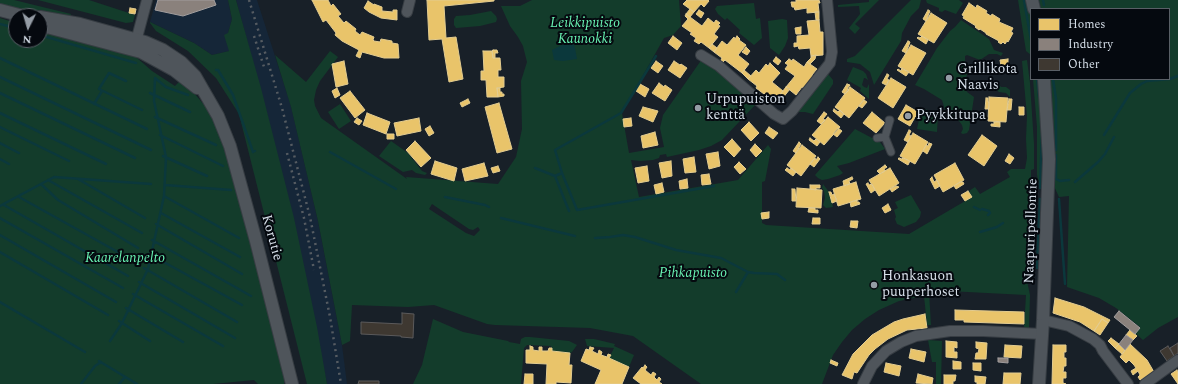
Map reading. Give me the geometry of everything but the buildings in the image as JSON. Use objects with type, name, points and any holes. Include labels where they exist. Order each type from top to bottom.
[{"type":"street","points":[[135,44],[147,0]]},
{"type":"street","points":[[407,12],[410,0]]},
{"type":"street","points":[[701,55],[719,66],[774,114],[782,119],[792,111],[830,63],[832,52],[827,0]]},
{"type":"street","name":"Korutie","points":[[48,18],[80,24],[135,44],[149,56],[174,70],[195,86],[211,104],[218,116],[230,146],[256,241],[292,384]]},
{"type":"street","name":"Korutie","points":[[48,26],[135,44]]},
{"type":"street","name":"Naapuripellontie","points":[[1039,384],[1049,159],[1044,80]]},
{"type":"street","points":[[890,120],[885,137],[891,152]]},
{"type":"street","points":[[877,138],[885,137]]},
{"type":"street","points":[[1043,320],[1069,326],[1093,339],[1100,345],[1102,351],[1128,384]]},
{"type":"street","points":[[863,384],[872,366],[886,351],[909,338],[950,332],[983,331],[1042,334]]},
{"type":"street","points":[[1146,384],[1178,360]]},
{"type":"shaded area","points":[[156,0],[228,0],[232,19],[228,33],[230,51],[212,55],[194,43],[150,22]]},
{"type":"shaded area","points":[[236,0],[257,0],[291,106],[318,221],[342,345],[347,384],[327,384],[268,118]]},
{"type":"shaded area","points":[[570,36],[575,48],[577,59],[563,61],[554,60],[552,50],[564,44],[565,39]]},
{"type":"green space","points":[[0,0],[14,0],[47,8],[15,8],[0,5]]},
{"type":"green space","points":[[38,0],[89,0],[135,15],[133,22],[126,23]]},
{"type":"green space","points":[[228,0],[236,0],[261,88],[294,218],[317,327],[327,384],[307,384],[239,114],[216,78],[188,51],[156,31],[150,23],[194,43],[212,55],[229,51],[224,35],[228,33],[232,19]]},
{"type":"green space","name":"Pihkapuisto","points":[[532,0],[679,0],[681,26],[673,35],[664,38],[622,113],[629,153],[664,147],[660,128],[663,115],[702,59],[712,68],[714,66],[757,103],[722,140],[711,146],[667,157],[666,154],[660,155],[659,158],[653,160],[631,160],[639,197],[738,180],[768,145],[771,149],[765,181],[762,182],[762,223],[766,225],[909,234],[972,197],[969,191],[975,187],[980,194],[1010,177],[1007,172],[1011,169],[1025,169],[1027,158],[1027,116],[1022,61],[1027,60],[1034,144],[1034,169],[1031,170],[1031,209],[1027,250],[1027,281],[1030,295],[1029,328],[1024,328],[1026,295],[948,291],[929,292],[931,325],[927,325],[924,296],[899,301],[879,310],[852,330],[842,342],[833,355],[822,384],[701,384],[633,336],[590,328],[487,324],[434,305],[408,307],[352,305],[350,341],[342,345],[318,221],[291,107],[275,55],[306,82],[330,51],[338,57],[320,81],[316,90],[314,100],[315,106],[321,118],[407,179],[406,177],[498,184],[516,157],[522,129],[521,81],[527,62],[523,46],[510,26],[501,6],[520,6]],"holes":[[[432,204],[469,229],[473,230],[478,227],[480,230],[474,236],[466,233],[429,209]]]},
{"type":"green space","points":[[869,0],[879,0],[855,24],[860,28],[855,34],[849,28],[860,14],[859,6],[838,7],[838,5],[869,2]]},
{"type":"green space","points":[[911,0],[921,0],[919,8],[911,16],[902,33],[901,41],[874,85],[870,72],[860,64],[847,62],[847,59],[855,56]]},
{"type":"green space","points":[[926,0],[959,0],[963,3],[956,14],[945,10],[942,12],[939,11],[939,8],[927,3]]},
{"type":"green space","points":[[1018,0],[1027,0],[1030,14],[1030,54],[1026,51]]},
{"type":"green space","points":[[1039,0],[1178,0],[1178,317],[1158,328],[1143,340],[1135,333],[1140,327],[1116,308],[1099,298],[1067,287],[1069,196],[1059,197],[1054,186],[1050,80],[1170,80],[1170,8],[1041,8]]},
{"type":"green space","points":[[754,3],[756,19],[760,18],[762,38],[754,45],[739,33],[740,30],[727,18],[725,20],[718,14],[715,9],[717,6]]},
{"type":"green space","points":[[48,8],[71,14],[70,18],[48,14]]},
{"type":"green space","points":[[491,11],[496,16],[496,22],[480,26],[456,28],[454,25],[454,19],[456,16]]},
{"type":"green space","name":"Kaarelanpelto","points":[[0,18],[8,20],[8,48],[48,48],[48,33],[136,57],[152,71],[175,86],[179,82],[194,93],[205,106],[213,119],[225,147],[284,374],[284,384],[258,384],[254,380],[213,384],[0,384]]},
{"type":"green space","points":[[782,19],[787,20],[788,38],[779,55],[770,48],[768,21]]},
{"type":"green space","points":[[961,20],[989,39],[994,50],[1003,53],[1001,56],[997,54],[989,54],[980,60],[967,55],[965,56],[965,62],[968,70],[964,86],[967,92],[974,97],[969,130],[967,133],[963,134],[961,133],[963,129],[962,125],[945,110],[942,100],[915,85],[937,48]]},
{"type":"green space","points":[[853,67],[863,71],[866,74],[868,80],[864,78],[862,85],[867,88],[869,84],[869,99],[860,91],[861,88],[847,80]]},
{"type":"green space","points":[[828,74],[833,80],[833,84],[813,114],[799,112],[797,110]]},
{"type":"green space","points":[[1033,80],[1038,80],[1040,90],[1043,185],[1039,184],[1037,175],[1037,127]]},
{"type":"green space","points":[[996,81],[1001,87],[1006,87],[1010,90],[1010,97],[1006,93],[999,92],[994,88],[993,85]]},
{"type":"green space","points":[[340,104],[351,121],[339,129],[328,112]]},
{"type":"green space","points":[[925,109],[938,114],[937,132],[917,129],[921,110]]},
{"type":"green space","points":[[855,129],[872,138],[877,138],[885,149],[837,166],[843,173],[840,175],[822,180],[818,178],[815,175]]},
{"type":"green space","points":[[391,141],[408,153],[422,171],[427,173],[425,175],[416,173],[412,170],[403,172],[379,156]]},
{"type":"green space","points":[[823,184],[829,192],[833,207],[826,208],[823,205],[825,198],[822,188]]},
{"type":"green space","points":[[911,195],[921,212],[920,217],[916,222],[904,227],[897,224],[895,219],[896,217],[894,210],[898,208],[895,202]]},
{"type":"green space","points":[[433,319],[463,332],[520,344],[521,339],[530,337],[569,341],[577,345],[570,353],[552,351],[551,346],[527,345],[524,348],[521,384],[413,384],[422,365]]},
{"type":"green space","points":[[585,339],[594,339],[615,344],[614,346],[634,355],[629,367],[609,358],[614,348],[587,346]]},
{"type":"green space","points":[[928,340],[942,341],[941,384],[936,384],[936,362],[932,362]]},
{"type":"waterway","points":[[1024,0],[1030,34]]},
{"type":"waterway","points":[[1043,0],[1044,5]]},
{"type":"waterway","points":[[0,24],[8,26]]},
{"type":"waterway","points":[[48,37],[136,63]]},
{"type":"waterway","points":[[562,173],[555,150],[621,113],[656,56]]},
{"type":"waterway","points":[[0,58],[147,129]]},
{"type":"waterway","points":[[216,70],[218,70],[233,95],[253,152],[255,151]]},
{"type":"waterway","points":[[126,81],[109,73],[99,89],[142,110]]},
{"type":"waterway","points":[[1170,79],[1178,76]]},
{"type":"waterway","points":[[0,77],[151,150]]},
{"type":"waterway","points":[[155,78],[166,87],[188,95]]},
{"type":"waterway","points":[[110,341],[122,323],[148,269],[164,196],[166,157],[154,101],[155,78]]},
{"type":"waterway","points":[[1037,80],[1039,97]]},
{"type":"waterway","points":[[1053,80],[1056,99],[1056,150]]},
{"type":"waterway","points":[[1104,135],[1130,93],[1147,81],[1158,80]]},
{"type":"waterway","points":[[94,104],[102,91]]},
{"type":"waterway","points":[[0,93],[135,158]]},
{"type":"waterway","points":[[150,93],[190,112]]},
{"type":"waterway","points":[[0,113],[106,164]]},
{"type":"waterway","points":[[155,117],[216,145]]},
{"type":"waterway","points":[[0,127],[69,161]]},
{"type":"waterway","points":[[1040,188],[1042,133]]},
{"type":"waterway","points":[[160,135],[223,166]]},
{"type":"waterway","points":[[1075,182],[1105,154],[1114,137]]},
{"type":"waterway","points":[[0,143],[19,153]]},
{"type":"waterway","points":[[330,152],[396,189]]},
{"type":"waterway","points":[[1056,155],[1056,179],[1060,181],[1069,180]]},
{"type":"waterway","points":[[163,156],[207,176]]},
{"type":"waterway","points":[[0,159],[9,164]]},
{"type":"waterway","points":[[535,168],[555,176],[562,173],[577,210],[714,186]]},
{"type":"waterway","points":[[555,176],[569,211]]},
{"type":"waterway","points":[[0,206],[54,177],[151,184]]},
{"type":"waterway","points":[[78,179],[145,218]]},
{"type":"waterway","points":[[48,180],[142,233]]},
{"type":"waterway","points":[[41,184],[58,200],[138,248]]},
{"type":"waterway","points":[[165,185],[231,190]]},
{"type":"waterway","points":[[164,196],[239,238]]},
{"type":"waterway","points":[[19,197],[134,261]]},
{"type":"waterway","points":[[445,197],[489,207]]},
{"type":"waterway","points":[[1037,268],[1040,199]]},
{"type":"waterway","points":[[1059,199],[1065,284]]},
{"type":"waterway","points":[[4,205],[128,276]]},
{"type":"waterway","points":[[974,207],[980,210]]},
{"type":"waterway","points":[[982,209],[989,211],[990,213],[988,215]]},
{"type":"waterway","points":[[161,213],[240,257]]},
{"type":"waterway","points":[[0,218],[123,288]]},
{"type":"waterway","points":[[501,218],[575,236]]},
{"type":"waterway","points":[[980,232],[997,227],[1003,223]]},
{"type":"waterway","points":[[156,224],[242,274]]},
{"type":"waterway","points":[[0,235],[116,302]]},
{"type":"waterway","points":[[595,238],[623,235],[635,237],[676,250],[721,258],[748,272],[777,274],[785,280]]},
{"type":"waterway","points":[[152,240],[251,296]]},
{"type":"waterway","points":[[0,252],[108,315]]},
{"type":"waterway","points":[[149,254],[242,305]]},
{"type":"waterway","points":[[144,268],[237,322]]},
{"type":"waterway","points":[[736,292],[748,272]]},
{"type":"waterway","points":[[139,282],[235,338]]},
{"type":"waterway","points":[[133,294],[223,346]]},
{"type":"waterway","points":[[0,302],[85,352]]},
{"type":"waterway","points":[[126,308],[183,342]]},
{"type":"waterway","points":[[119,321],[150,341]]},
{"type":"waterway","points":[[99,361],[137,384]]},
{"type":"waterway","points":[[81,384],[95,366],[101,362]]},
{"type":"waterway","points":[[119,384],[125,377]]},
{"type":"railway","points":[[249,0],[282,108],[310,217],[330,317],[341,384]]},
{"type":"railway","points":[[254,36],[265,70]]},
{"type":"railway","points":[[287,153],[304,218],[314,270]]},
{"type":"place","name":"Grillikota Naavis","points":[[949,78]]},
{"type":"place","name":"Urpupuiston kenttä","points":[[698,108]]},
{"type":"place","name":"Pyykkitupa","points":[[908,116]]},
{"type":"place","name":"Honkasuon puuperhoset","points":[[874,285]]},
{"type":"park label","name":"Leikkipuisto Kaunokki","points":[[585,32]]}]
